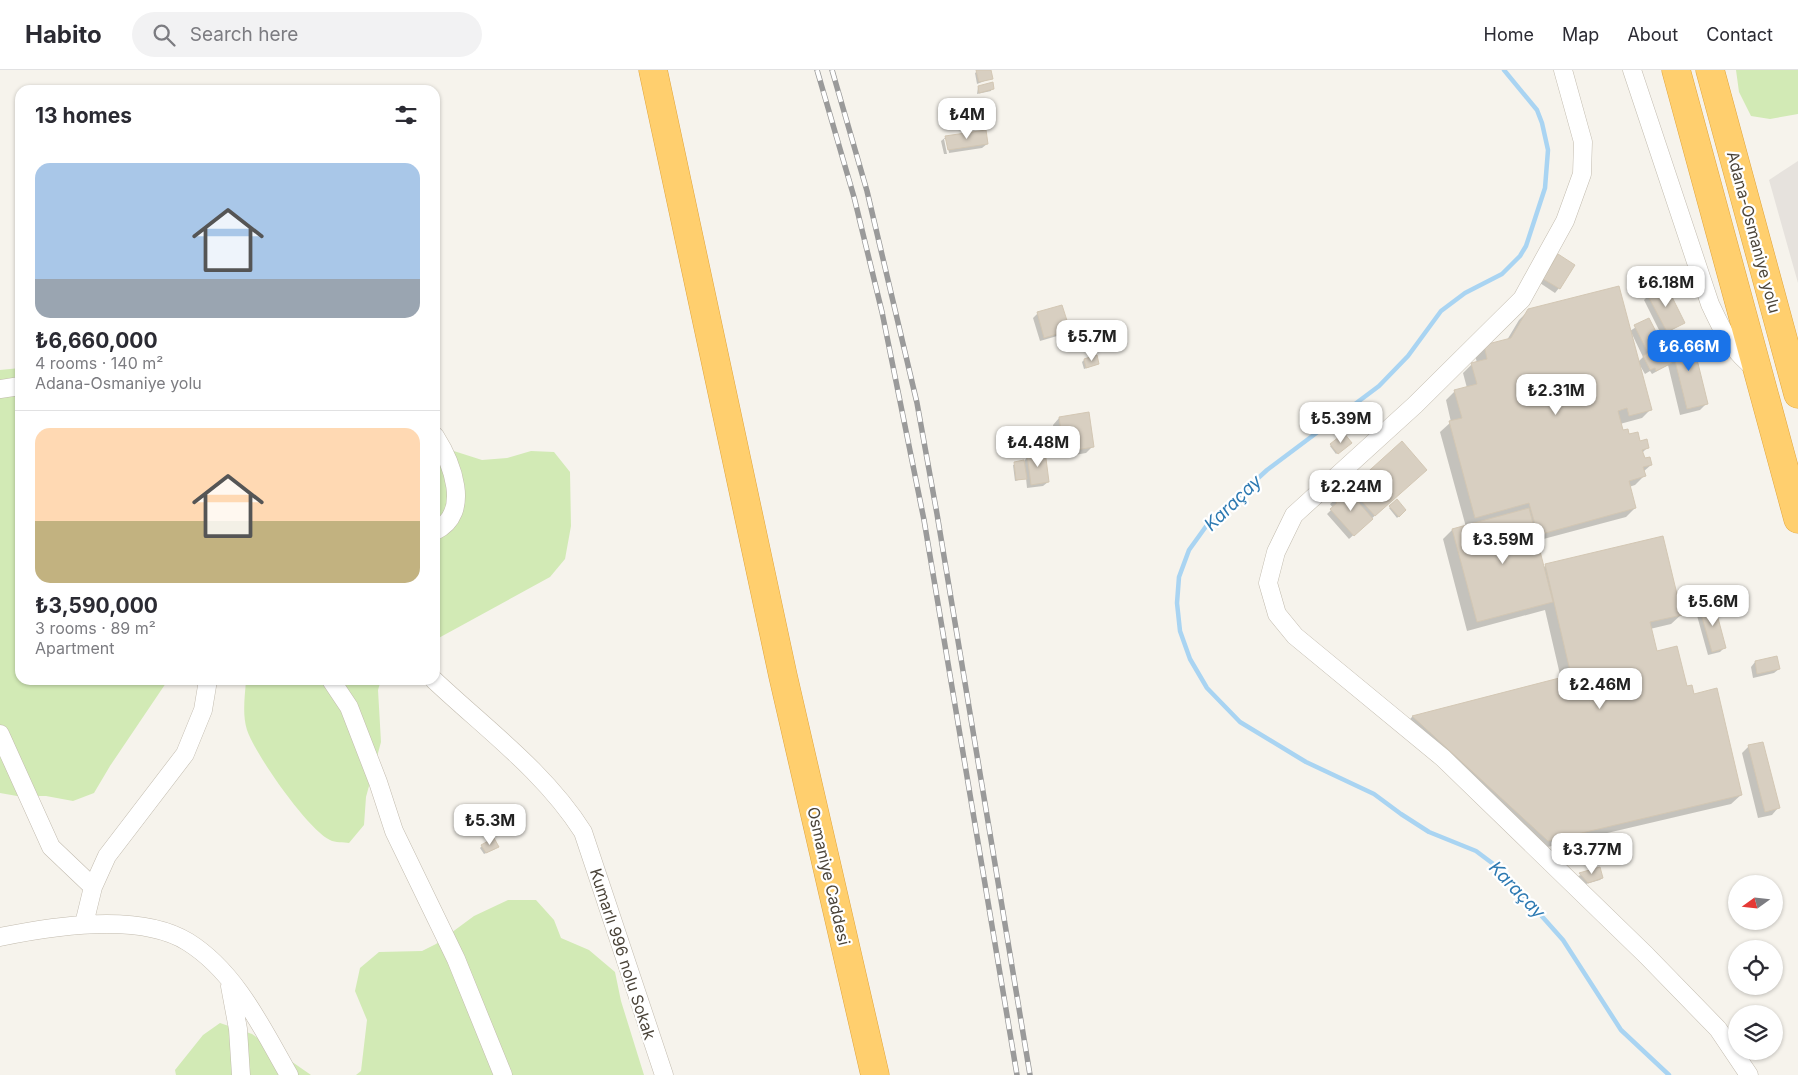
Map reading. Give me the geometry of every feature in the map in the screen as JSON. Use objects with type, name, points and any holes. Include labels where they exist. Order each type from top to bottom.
[{"type":"highway","name":"Osmaniye Caddesi","points":[[653,70],[783,676],[874,1075]]},
{"type":"highway","points":[[664,70],[886,1075]]},
{"type":"highway","name":"Adana-Osmaniye yolu","points":[[1676,70],[1798,519]]},
{"type":"highway","name":"Adana-Osmaniye yolu","points":[[1710,70],[1798,394]]},
{"type":"street","points":[[1563,70],[1583,142],[1582,174],[1565,221],[1522,299],[1415,406],[1294,515],[1276,552],[1268,583],[1277,614],[1296,636],[1450,765],[1646,955],[1718,1029],[1749,1075]]},
{"type":"street","points":[[1632,70],[1710,304],[1723,332],[1738,355],[1758,371]]},
{"type":"street","points":[[0,389],[15,387]]},
{"type":"street","points":[[440,444],[446,453],[455,478],[456,499],[452,514],[440,526]]},
{"type":"street","points":[[84,924],[92,887],[106,856],[184,754],[203,710],[207,685]]},
{"type":"street","points":[[334,685],[349,707],[378,782],[394,831],[456,959],[487,1041],[503,1075]]},
{"type":"street","name":"Kumarlı 996 nolu Sokak","points":[[439,685],[538,775],[566,804],[583,832],[664,1075]]},
{"type":"street","points":[[0,734],[51,847],[92,887]]},
{"type":"street","points":[[0,936],[84,924],[140,927],[186,941],[201,952],[228,978],[249,1006],[288,1075]]},
{"type":"street","points":[[228,978],[235,1004],[241,1075]]},
{"type":"shaded area","points":[[1798,161],[1798,283],[1769,180]]},
{"type":"green space","points":[[1736,70],[1798,70],[1798,114],[1770,119],[1751,116],[1739,92]]},
{"type":"green space","points":[[15,368],[15,685],[165,685],[94,793],[73,801],[46,796],[17,796],[0,793],[0,370]]},
{"type":"green space","points":[[440,447],[482,460],[507,458],[531,451],[554,452],[570,472],[571,526],[565,559],[550,577],[440,637]]},
{"type":"green space","points":[[246,685],[380,685],[378,690],[381,742],[366,797],[364,825],[349,843],[332,841],[320,833],[283,790],[252,741],[245,724]]},
{"type":"green space","points":[[508,900],[536,900],[554,920],[561,938],[589,950],[615,972],[621,1001],[644,1075],[356,1075],[361,1071],[367,1020],[355,991],[360,968],[379,952],[422,951],[436,944],[474,916]]},
{"type":"green space","points":[[220,1023],[252,1034],[311,1075],[176,1075],[175,1070],[203,1035]]},
{"type":"building","points":[[976,70],[991,70],[993,79],[979,82]]},
{"type":"building","points":[[993,82],[994,89],[979,93],[978,86]]},
{"type":"building","points":[[986,130],[988,144],[948,150],[945,136]]},
{"type":"building","points":[[1558,254],[1575,265],[1560,289],[1543,279]]},
{"type":"building","points":[[1666,285],[1685,323],[1667,332],[1647,294]]},
{"type":"building","points":[[1619,286],[1652,410],[1629,416],[1627,408],[1618,411],[1623,430],[1628,429],[1629,434],[1638,432],[1640,441],[1647,439],[1649,448],[1642,450],[1645,458],[1650,457],[1652,465],[1643,467],[1646,476],[1629,481],[1636,508],[1538,535],[1529,503],[1475,518],[1449,421],[1462,418],[1454,390],[1477,384],[1471,363],[1487,359],[1484,345],[1511,338],[1528,309]]},
{"type":"building","points":[[1062,305],[1070,330],[1044,338],[1037,312]]},
{"type":"building","points":[[1649,318],[1672,363],[1656,371],[1655,368],[1650,370],[1643,356],[1648,353],[1634,325]]},
{"type":"building","points":[[1691,335],[1708,404],[1687,409],[1670,341]]},
{"type":"building","points":[[1097,355],[1099,364],[1086,368],[1084,359]]},
{"type":"building","points":[[1089,412],[1094,447],[1064,452],[1059,417]]},
{"type":"building","points":[[1344,433],[1352,443],[1338,454],[1330,444]]},
{"type":"building","points":[[1402,441],[1427,470],[1375,516],[1350,488]]},
{"type":"building","points":[[1045,451],[1049,482],[1031,485],[1027,454]]},
{"type":"building","points":[[1024,460],[1027,479],[1016,480],[1014,462]]},
{"type":"building","points":[[1351,474],[1356,479],[1339,494],[1334,489]]},
{"type":"building","points":[[1346,488],[1373,519],[1354,536],[1330,509],[1337,503],[1333,499]]},
{"type":"building","points":[[1397,499],[1406,510],[1399,517],[1389,506]]},
{"type":"building","points":[[1529,508],[1553,602],[1477,622],[1452,529]]},
{"type":"building","points":[[1663,536],[1682,615],[1650,622],[1657,651],[1677,646],[1687,686],[1692,685],[1694,694],[1717,688],[1742,795],[1548,841],[1412,716],[1571,675],[1545,564]]},
{"type":"building","points":[[1714,603],[1726,648],[1712,652],[1699,607]]},
{"type":"building","points":[[1777,656],[1780,669],[1757,674],[1755,661]]},
{"type":"building","points":[[1763,742],[1780,808],[1765,812],[1748,745]]},
{"type":"building","points":[[494,838],[499,847],[486,853],[481,845]]},
{"type":"building","points":[[1600,867],[1603,878],[1588,883],[1579,873]]},
{"type":"waterway","name":"Karaçay","points":[[1504,70],[1537,110],[1548,150],[1545,188],[1526,246],[1520,256],[1502,274],[1465,293],[1441,311],[1408,356],[1379,386],[1267,470],[1207,525],[1189,550],[1179,577],[1177,603],[1180,631],[1190,659],[1207,688],[1240,722],[1306,762],[1374,794],[1429,832],[1476,851],[1500,869],[1563,940],[1621,1030],[1669,1075]]},
{"type":"railway","points":[[817,70],[854,197],[882,312],[924,520],[1017,1075]]},
{"type":"railway","points":[[832,70],[867,191],[917,403],[1030,1075]]}]
